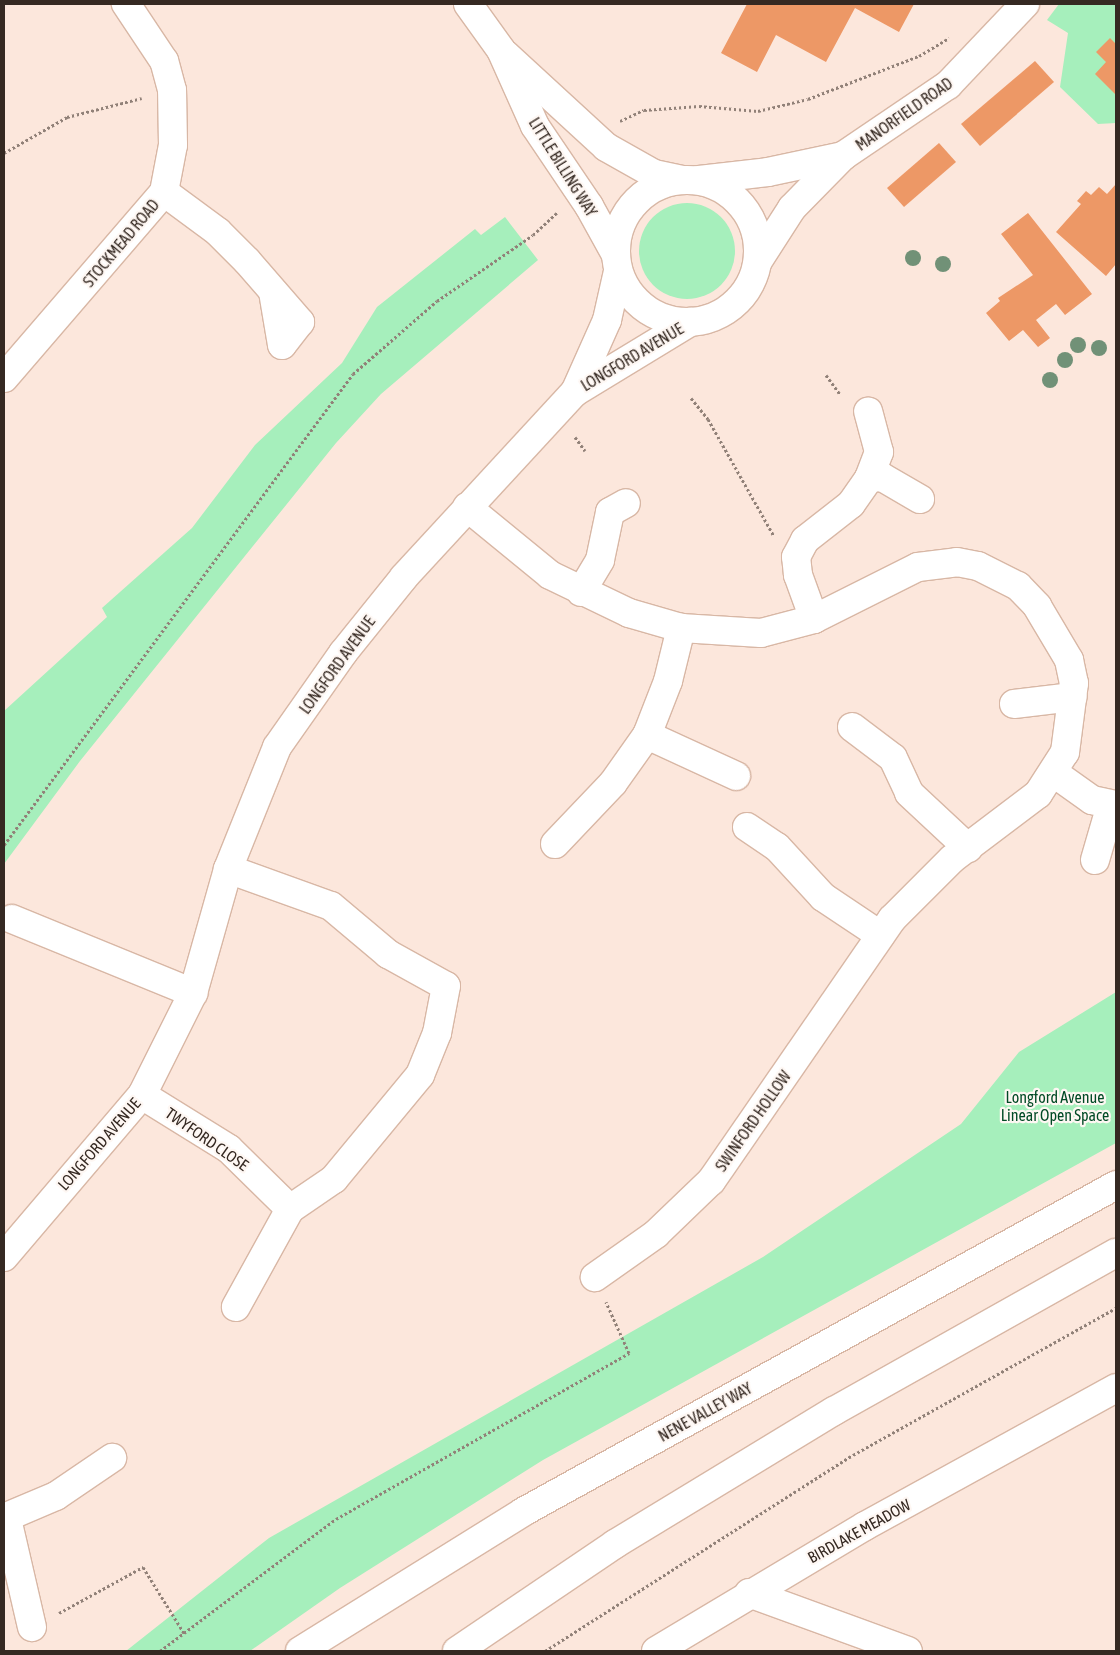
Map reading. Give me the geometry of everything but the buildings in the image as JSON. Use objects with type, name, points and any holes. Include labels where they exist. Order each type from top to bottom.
[{"type":"main road","name":"STOCKMEAD ROAD","points":[[4,378],[164,192],[173,145],[172,90],[164,61],[126,4]]},
{"type":"main road","name":"LITTLE BILLING WAY","points":[[468,4],[500,50],[535,126],[590,206],[617,263],[628,292],[645,309],[666,320],[690,322],[727,310],[745,291],[758,261],[750,218],[719,187],[654,174],[606,147],[500,50]]},
{"type":"main road","name":"MANORFIELD ROAD","points":[[758,261],[792,208],[843,156],[948,85],[1025,4]]},
{"type":"main road","name":"MANORFIELD ROAD","points":[[689,180],[768,172],[843,156]]},
{"type":"main road","points":[[617,263],[618,233],[636,202],[660,185],[689,180]]},
{"type":"main road","points":[[164,192],[218,232],[274,292]]},
{"type":"main road","name":"LONGFORD AVENUE","points":[[575,392],[607,320],[617,263]]},
{"type":"main road","name":"LONGFORD AVENUE","points":[[4,1257],[142,1095],[193,993],[228,868],[277,747],[349,645],[467,507],[575,392],[690,322]]},
{"type":"main road","points":[[814,619],[798,575],[796,557],[805,540],[851,504],[869,478],[879,452],[868,411]]},
{"type":"main road","points":[[869,478],[882,477],[920,499]]},
{"type":"main road","points":[[581,592],[600,560],[610,512],[626,503]]},
{"type":"main road","name":"SWINFORD HOLLOW","points":[[467,507],[550,575],[581,592],[629,613],[681,628],[761,633],[814,619],[918,566],[957,562],[978,566],[1018,586],[1037,606],[1068,660],[1073,697],[1072,729],[1054,774],[1016,815],[968,848],[923,886],[880,935],[711,1181],[656,1234],[595,1277]]},
{"type":"main road","points":[[555,844],[613,783],[647,735],[668,681],[681,628]]},
{"type":"main road","points":[[1014,704],[1073,697]]},
{"type":"main road","points":[[852,727],[893,758],[909,793],[968,848]]},
{"type":"main road","points":[[647,735],[736,776]]},
{"type":"main road","points":[[1054,774],[1092,800],[1114,805],[1095,860]]},
{"type":"main road","points":[[747,827],[777,847],[823,897],[880,935]]},
{"type":"main road","points":[[228,868],[331,906],[388,954],[446,986],[437,1033],[420,1075],[334,1179],[290,1209],[236,1308]]},
{"type":"main road","points":[[12,919],[193,993]]},
{"type":"main road","name":"TWYFORD CLOSE","points":[[142,1095],[228,1149],[290,1209]]},
{"type":"main road","name":"NENE VALLEY WAY","points":[[300,1651],[523,1512],[1116,1185]]},
{"type":"main road","points":[[457,1651],[615,1544],[825,1416],[1116,1253]]},
{"type":"main road","name":"BIRDLAKE MEADOW","points":[[656,1651],[750,1593],[1116,1388]]},
{"type":"main road","points":[[32,1627],[5,1518],[56,1496],[112,1458]]},
{"type":"main road","points":[[750,1593],[908,1651]]},
{"type":"path","points":[[614,125],[644,110],[699,106],[758,111],[808,99],[919,56],[959,32]]},
{"type":"path","points":[[4,153],[67,117],[172,90]]},
{"type":"path","points":[[4,845],[353,374],[436,301],[533,235],[559,210]]},
{"type":"path","points":[[826,375],[840,394]]},
{"type":"path","points":[[691,398],[708,419],[779,546]]},
{"type":"path","points":[[573,434],[585,451]]},
{"type":"path","points":[[160,1651],[336,1518],[629,1353],[595,1277]]},
{"type":"path","points":[[545,1651],[853,1454],[1116,1308]]},
{"type":"path","points":[[32,1627],[143,1567],[184,1633]]},
{"type":"green space","points":[[1059,4],[1116,4],[1116,123],[1098,124],[1060,87],[1068,33],[1047,20]]},
{"type":"green space","points":[[687,203],[706,206],[721,217],[732,232],[735,251],[732,270],[721,285],[706,296],[687,299],[668,296],[653,285],[642,270],[639,251],[642,232],[653,217],[668,206]]},
{"type":"green space","points":[[505,217],[538,260],[381,394],[336,443],[80,761],[4,864],[4,711],[107,617],[102,608],[192,528],[255,445],[342,363],[377,307],[475,229],[481,235]]},
{"type":"green space","name":"Longford Avenue Linear Open Space","points":[[1116,992],[1116,1143],[543,1460],[340,1588],[250,1651],[126,1651],[269,1538],[763,1257],[961,1124],[1019,1052]]}]
